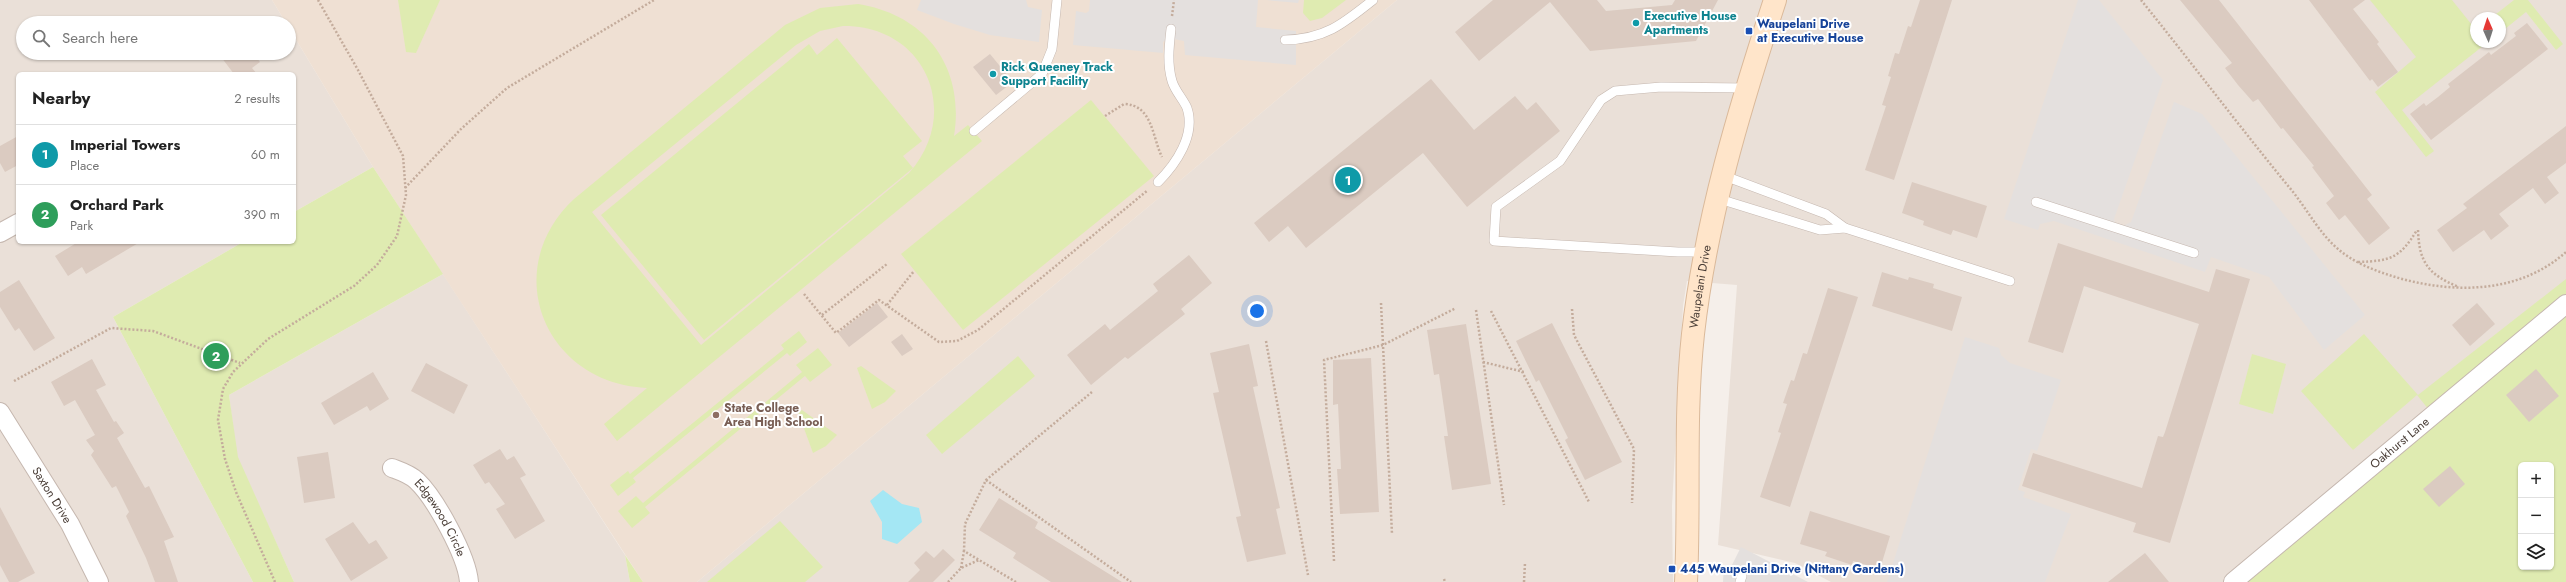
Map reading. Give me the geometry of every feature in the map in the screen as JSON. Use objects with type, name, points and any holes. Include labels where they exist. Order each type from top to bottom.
[{"type":"street","name":"Waupelani Drive","points":[[1686,582],[1689,384],[1695,323],[1716,198],[1746,88],[1775,0]]},
{"type":"street","points":[[0,233],[16,224]]},
{"type":"street","name":"Oakhurst Lane","points":[[2233,582],[2566,304]]},
{"type":"street","name":"Saxton Drive","points":[[0,412],[70,524],[99,582]]},
{"type":"street","name":"Edgewood Circle","points":[[392,468],[416,480],[427,492],[461,551],[469,582]]},
{"type":"lane","points":[[974,131],[1042,74],[1052,49],[1057,0]]},
{"type":"lane","points":[[1285,40],[1303,39],[1330,32],[1373,0]]},
{"type":"lane","points":[[1158,182],[1185,145],[1188,129],[1187,109],[1173,83],[1169,68],[1168,53],[1171,25]]},
{"type":"lane","points":[[1706,252],[1494,241],[1496,207],[1560,161],[1601,100],[1615,90],[1628,88],[1746,88]]},
{"type":"lane","points":[[1722,175],[1826,214],[1846,228],[2010,282]]},
{"type":"lane","points":[[1716,198],[1820,230],[1846,228]]},
{"type":"lane","points":[[2036,202],[2194,253]]},
{"type":"path","points":[[275,582],[236,492],[220,436],[219,407],[224,390],[240,364],[268,339],[354,286],[377,265],[397,236],[405,189],[403,156],[358,70],[318,0]]},
{"type":"path","points":[[405,189],[461,129],[507,88],[654,0]]},
{"type":"path","points":[[1171,25],[1174,0]]},
{"type":"path","points":[[2141,0],[2297,197],[2323,234],[2338,249],[2358,262],[2372,269],[2414,283],[2462,288],[2497,285],[2524,278],[2546,268],[2566,252]]},
{"type":"path","points":[[1105,116],[1124,104],[1140,108],[1147,115],[1167,170]]},
{"type":"path","points":[[804,294],[836,333],[879,300],[886,303],[939,342],[958,341],[978,330],[1158,182]]},
{"type":"path","points":[[2358,262],[2388,260],[2400,254],[2418,230],[2418,246],[2424,261],[2432,273],[2442,280],[2462,288]]},
{"type":"path","points":[[822,315],[887,264]]},
{"type":"path","points":[[886,303],[914,270]]},
{"type":"path","points":[[1381,303],[1392,534]]},
{"type":"path","points":[[1334,560],[1324,360],[1383,344],[1456,308]]},
{"type":"path","points":[[1572,309],[1574,335],[1634,449],[1632,503]]},
{"type":"path","points":[[1476,310],[1504,505]]},
{"type":"path","points":[[1491,310],[1524,372],[1589,502]]},
{"type":"path","points":[[14,381],[111,328],[154,331],[240,364]]},
{"type":"path","points":[[1266,341],[1308,575]]},
{"type":"path","points":[[1483,362],[1524,372]]},
{"type":"path","points":[[961,568],[964,551],[965,524],[986,480],[1092,392]]},
{"type":"path","points":[[986,480],[1131,582]]},
{"type":"path","points":[[964,551],[1016,582]]},
{"type":"path","points":[[948,582],[961,568],[979,560]]},
{"type":"path","points":[[1524,582],[1525,563]]},
{"type":"shaded area","points":[[0,0],[272,0],[282,16],[16,16],[16,60],[296,60],[296,40],[373,167],[296,211],[296,72],[16,72],[16,244],[240,244],[113,317],[253,582],[0,582]]},
{"type":"shaded area","name":"State College Area High School","points":[[272,0],[1397,0],[697,582],[643,582],[373,167],[296,40],[296,16],[282,16]]},
{"type":"shaded area","points":[[921,0],[1026,0],[1028,7],[1042,10],[1039,42],[990,35],[954,24],[917,10]]},
{"type":"shaded area","points":[[1090,0],[1258,0],[1256,27],[1296,31],[1296,65],[1185,55],[1184,41],[1168,38],[1163,42],[1163,53],[1073,45],[1076,11],[1086,13],[1089,11]]},
{"type":"shaded area","points":[[1266,0],[1299,0],[1298,3]]},
{"type":"shaded area","points":[[1397,0],[2566,0],[2566,304],[2233,582],[1831,582],[1795,563],[1718,545],[1737,285],[1687,281],[1683,306],[1672,506],[1673,582],[697,582]]},
{"type":"shaded area","points":[[2078,0],[2099,0],[2163,80],[2114,219],[2115,223],[2123,226],[2131,222],[2174,102],[2202,114],[2365,315],[2324,350],[2269,277],[2211,257],[2205,272],[2054,221],[2040,224],[2038,230],[2004,219]]},
{"type":"shaded area","points":[[443,274],[625,555],[630,582],[294,582],[237,457],[229,395]]},
{"type":"shaded area","points":[[1965,337],[1999,348],[2001,355],[2010,363],[2061,380],[2037,451],[2031,449],[2018,490],[2025,492],[2023,497],[2071,514],[2045,582],[1887,582]]},
{"type":"shaded area","points":[[1741,547],[1808,582],[1723,582],[1724,565],[1732,565]]},
{"type":"green space","points":[[398,0],[440,0],[416,53],[406,52]]},
{"type":"green space","points":[[1304,0],[1346,0],[1322,18],[1310,21],[1303,13]]},
{"type":"green space","points":[[2370,0],[2452,0],[2470,22],[2470,48],[2480,48],[2402,110],[2434,151],[2426,157],[2375,92],[2416,57]]},
{"type":"green space","points":[[2514,0],[2528,0],[2563,44],[2556,50],[2526,12],[2506,28],[2506,12],[2499,12]]},
{"type":"green space","points":[[858,4],[882,10],[904,20],[922,33],[936,49],[947,67],[953,88],[956,111],[954,136],[968,125],[982,141],[617,441],[604,424],[647,388],[611,382],[582,367],[559,345],[544,319],[537,289],[539,258],[551,227],[574,199],[785,25],[820,8]],"holes":[[[843,26],[872,30],[896,40],[914,56],[927,76],[933,99],[933,124],[925,149],[909,173],[701,345],[592,212],[796,45],[820,31]]]},
{"type":"green space","points":[[837,38],[922,141],[903,156],[913,168],[704,340],[601,215],[809,44],[817,55]]},
{"type":"green space","points":[[1091,100],[1154,176],[963,330],[901,254]]},
{"type":"green space","points":[[373,167],[443,274],[229,395],[238,457],[294,582],[253,582],[113,317],[240,244],[296,244],[296,211]]},
{"type":"green space","points":[[2566,279],[2566,582],[2233,582],[2433,415],[2417,395],[2353,450],[2301,391],[2364,334],[2418,395]]},
{"type":"green space","points":[[799,331],[807,342],[790,356],[787,353],[633,478],[636,482],[618,496],[610,485],[628,471],[630,474],[784,349],[781,345]]},
{"type":"green space","points":[[818,348],[832,365],[810,382],[805,376],[645,507],[650,513],[632,528],[618,511],[636,496],[643,503],[802,372],[796,365]]},
{"type":"green space","points":[[2252,354],[2286,364],[2273,414],[2239,404]]},
{"type":"green space","points":[[1018,356],[1035,376],[942,454],[926,435]]},
{"type":"green space","points":[[861,366],[896,391],[885,402],[872,409],[857,368]]},
{"type":"green space","points":[[802,410],[837,435],[826,446],[813,453],[798,412]]},
{"type":"green space","points":[[780,521],[823,567],[805,582],[707,582]]},
{"type":"green space","points":[[625,555],[643,582],[630,582]]},
{"type":"water","points":[[883,490],[902,504],[919,508],[922,522],[897,544],[882,539],[882,522],[870,501]]},
{"type":"building","name":"Executive House Apartments","points":[[1493,0],[1597,0],[1606,11],[1672,5],[1675,0],[1718,0],[1696,41],[1590,51],[1550,2],[1479,61],[1455,32]]},
{"type":"building","points":[[1920,0],[1952,0],[1894,180],[1865,170],[1886,106],[1882,105],[1891,77],[1888,76],[1895,53],[1899,54],[1908,26],[1911,27]]},
{"type":"building","points":[[2180,0],[2219,0],[2372,195],[2367,199],[2390,228],[2369,245],[2345,215],[2339,220],[2326,203],[2334,196],[2312,167],[2314,166],[2283,128],[2281,129],[2258,99],[2253,102],[2238,85],[2225,68],[2232,63]]},
{"type":"building","points":[[2309,0],[2365,0],[2353,9],[2379,42],[2377,44],[2398,72],[2378,87],[2372,79],[2370,81]]},
{"type":"building","points":[[2527,23],[2548,49],[2431,140],[2410,114],[2424,103],[2426,106],[2438,97],[2450,87],[2448,84],[2489,52],[2491,55],[2500,48],[2506,48],[2506,44],[2516,36],[2514,33]]},
{"type":"building","name":"Rick Queeney Track Support Facility","points":[[990,54],[1013,82],[996,95],[973,67]]},
{"type":"building","points":[[223,60],[258,60],[260,62],[252,68],[255,72],[232,72]]},
{"type":"building","points":[[1431,79],[1474,130],[1515,96],[1527,110],[1536,102],[1560,131],[1467,207],[1423,153],[1306,248],[1288,226],[1269,242],[1254,223]]},
{"type":"building","points":[[2566,126],[2566,163],[2547,177],[2559,193],[2545,204],[2533,188],[2499,214],[2509,226],[2491,240],[2484,230],[2453,252],[2437,230],[2467,208],[2463,204]]},
{"type":"building","points":[[16,137],[16,166],[5,172],[0,163],[0,146]]},
{"type":"building","points":[[1912,182],[1987,206],[1977,238],[1953,230],[1951,235],[1923,225],[1924,221],[1902,213]]},
{"type":"building","points":[[2058,243],[2209,292],[2216,269],[2250,279],[2170,543],[2133,532],[2136,523],[2022,486],[2033,453],[2142,488],[2158,436],[2163,437],[2165,432],[2199,324],[2084,286],[2063,353],[2028,342]]},
{"type":"building","points":[[75,244],[137,244],[86,274],[82,267],[68,276],[55,256]]},
{"type":"building","points":[[1189,255],[1212,283],[1181,309],[1185,314],[1128,359],[1125,357],[1091,385],[1067,355],[1105,324],[1110,330],[1158,291],[1153,284]]},
{"type":"building","points":[[1882,272],[1908,280],[1909,277],[1934,284],[1933,288],[1962,297],[1952,331],[1872,306]]},
{"type":"building","points":[[19,280],[55,338],[34,351],[19,328],[15,331],[0,307],[0,292]]},
{"type":"building","points":[[1828,288],[1858,297],[1790,507],[1760,497],[1781,433],[1778,432],[1787,404],[1783,403],[1791,380],[1794,381],[1803,353],[1807,354]]},
{"type":"building","points":[[877,303],[888,317],[849,347],[838,333]]},
{"type":"building","points":[[2477,303],[2495,324],[2470,346],[2452,325]]},
{"type":"building","points":[[1552,323],[1622,462],[1585,480],[1565,440],[1568,438],[1539,380],[1536,382],[1516,341]]},
{"type":"building","points":[[1466,324],[1491,484],[1452,490],[1444,436],[1448,436],[1439,374],[1434,375],[1427,330]]},
{"type":"building","points":[[902,334],[913,349],[902,356],[891,342]]},
{"type":"building","points":[[1249,344],[1258,386],[1253,387],[1280,508],[1276,509],[1286,554],[1247,562],[1236,517],[1241,516],[1213,393],[1219,392],[1210,353]]},
{"type":"building","points":[[1371,358],[1379,512],[1340,514],[1337,469],[1341,469],[1338,404],[1333,405],[1333,360]]},
{"type":"building","points":[[92,359],[106,385],[96,390],[114,422],[116,421],[124,433],[117,438],[145,488],[149,486],[174,537],[164,541],[178,582],[155,582],[146,558],[126,516],[129,512],[116,486],[112,488],[91,455],[94,451],[86,440],[95,435],[75,400],[64,406],[51,382]]},
{"type":"building","points":[[426,363],[468,385],[454,414],[411,391]]},
{"type":"building","points":[[2536,369],[2559,396],[2529,422],[2506,395]]},
{"type":"building","points":[[373,372],[389,399],[370,411],[367,406],[334,425],[321,403]]},
{"type":"building","points":[[500,449],[507,460],[514,456],[526,475],[520,478],[545,521],[515,539],[496,509],[505,504],[489,482],[485,484],[473,465]]},
{"type":"building","points":[[328,452],[335,498],[304,503],[297,457]]},
{"type":"building","points":[[2450,466],[2465,484],[2439,507],[2423,489]]},
{"type":"building","points":[[999,498],[1038,522],[1035,528],[1122,582],[1051,582],[1013,558],[1016,553],[979,530]]},
{"type":"building","points":[[0,507],[35,573],[18,582],[9,582],[0,565]]},
{"type":"building","points":[[1810,511],[1890,536],[1880,569],[1853,561],[1852,565],[1825,556],[1827,552],[1800,544]]},
{"type":"building","points":[[353,522],[369,544],[376,540],[388,558],[351,581],[325,539]]},
{"type":"building","points":[[943,549],[955,560],[933,582],[908,582],[920,570],[914,563],[926,551],[934,558]]},
{"type":"building","points":[[2145,553],[2169,582],[2108,582]]},
{"type":"place","name":"Executive House Apartments","points":[[1636,23]]},
{"type":"place","name":"Waupelani Drive at Executive House","points":[[1749,31]]},
{"type":"place","name":"Rick Queeney Track Support Facility","points":[[993,74]]},
{"type":"place","name":"Imperial Towers","points":[[1348,180]]},
{"type":"place","name":"Orchard Park","points":[[216,356]]},
{"type":"place","name":"State College Area High School","points":[[716,415]]},
{"type":"place","name":"445 Waupelani Drive (Nittany Gardens)","points":[[1672,569]]}]
